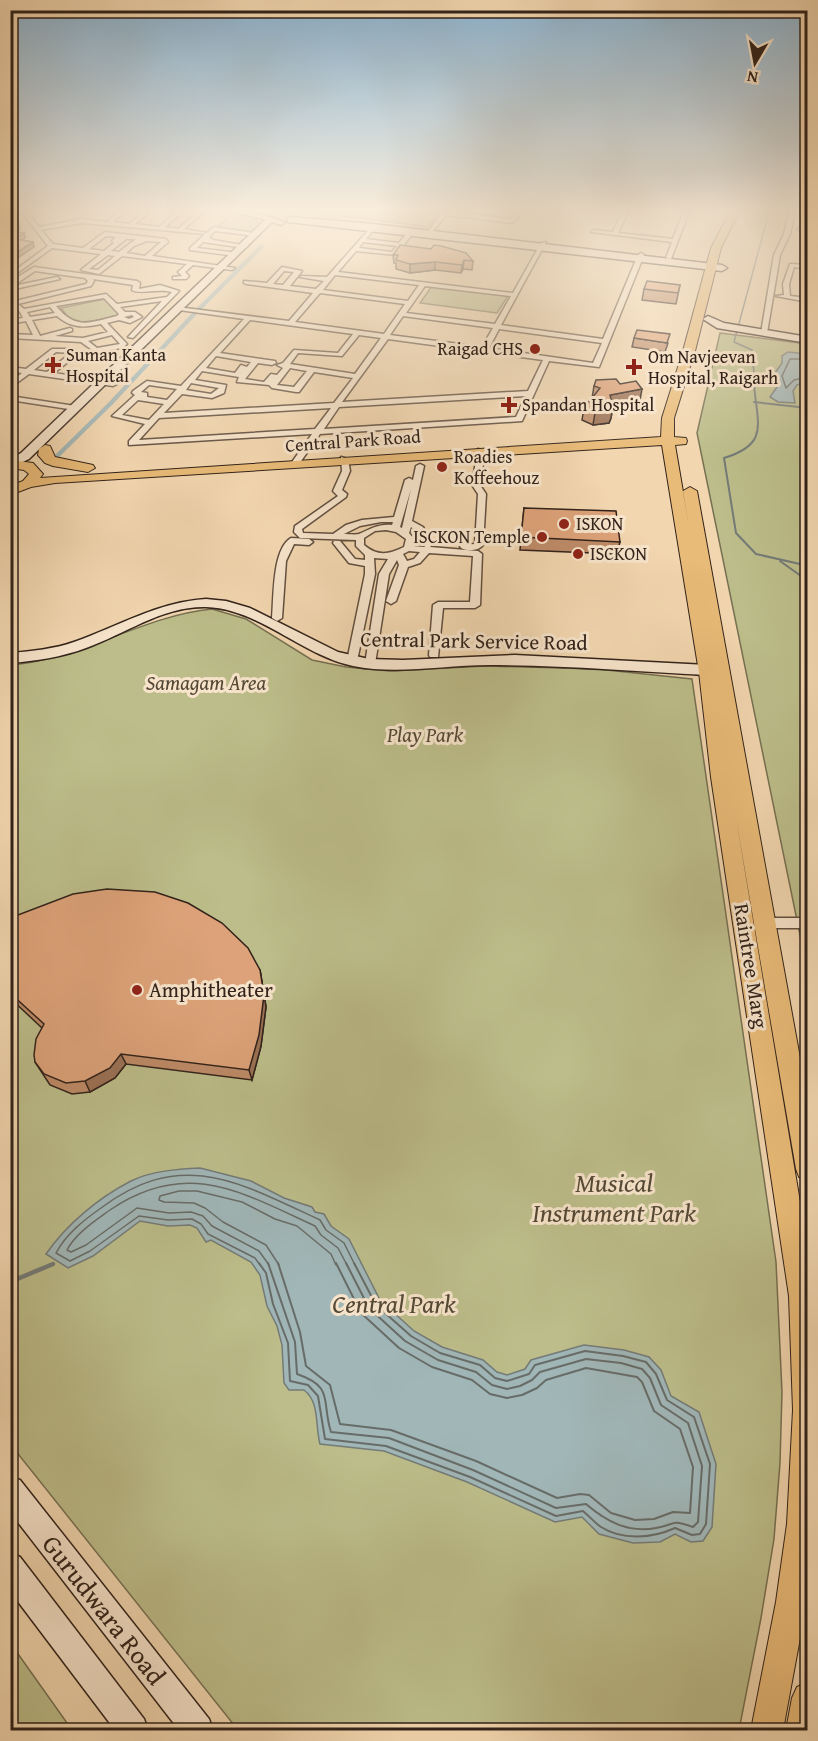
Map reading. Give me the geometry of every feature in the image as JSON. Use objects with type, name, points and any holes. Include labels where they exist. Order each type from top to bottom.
[{"type":"main road","points":[[10,464],[25,456],[75,408],[108,383],[191,310],[205,293]]},
{"type":"main road","name":"Raintree Marg","points":[[708,293],[668,418],[674,437],[723,673],[738,778],[807,1169]]},
{"type":"main road","name":"Raintree Marg","points":[[712,293],[706,325],[674,437],[691,586],[706,666],[720,777],[796,1249],[806,1343],[807,1437],[802,1525],[788,1625],[766,1731]]},
{"type":"main road","points":[[28,484],[35,477],[31,468],[45,449],[167,321],[191,310]]},
{"type":"main road","points":[[706,325],[807,340]]},
{"type":"main road","name":"Central Park Road","points":[[12,491],[28,484],[55,479],[299,458],[344,459],[674,437]]},
{"type":"main road","name":"Central Park Road","points":[[10,464],[31,468],[88,468],[674,437]]},
{"type":"main road","points":[[45,449],[45,455],[50,460],[88,468]]},
{"type":"main road","name":"Central Park Service Road","points":[[10,651],[66,643],[139,612],[187,599],[208,597],[231,600],[259,608],[309,638],[353,658]]},
{"type":"main road","name":"Central Park Service Road","points":[[10,658],[58,652],[89,642],[152,614],[175,607],[207,603],[253,613],[303,643],[353,658],[706,666]]},
{"type":"main road","name":"Central Park Service Road","points":[[371,660],[434,655],[521,654],[706,666]]},
{"type":"main road","name":"Gurudwara Road","points":[[10,1490],[198,1731]]},
{"type":"main road","points":[[10,1567],[133,1731]]},
{"type":"main road","points":[[802,1731],[807,1698]]},
{"type":"street","points":[[11,302],[50,293]]},
{"type":"street","points":[[70,293],[76,301]]},
{"type":"street","points":[[90,293],[93,298]]},
{"type":"street","points":[[23,311],[106,296],[110,293]]},
{"type":"street","points":[[138,293],[144,301]]},
{"type":"street","points":[[131,337],[176,293]]},
{"type":"street","points":[[290,324],[316,293]]},
{"type":"street","points":[[335,293],[410,303]]},
{"type":"street","points":[[299,458],[417,293]]},
{"type":"street","points":[[484,350],[515,295],[500,293]]},
{"type":"street","points":[[191,310],[596,365],[625,293]]},
{"type":"street","points":[[764,333],[770,294],[807,300]]},
{"type":"street","points":[[43,295],[71,328]]},
{"type":"street","points":[[106,296],[117,306],[121,316],[130,321]]},
{"type":"street","points":[[117,306],[170,298]]},
{"type":"street","points":[[10,336],[83,340],[121,328],[137,316],[144,301]]},
{"type":"street","points":[[11,302],[23,311],[39,339]]},
{"type":"street","points":[[402,314],[606,341]]},
{"type":"street","points":[[39,339],[71,328],[121,316],[167,321]]},
{"type":"street","points":[[10,322],[30,323],[60,317]]},
{"type":"street","points":[[203,370],[249,318]]},
{"type":"street","points":[[83,340],[95,350],[104,351],[124,344],[101,321]]},
{"type":"street","points":[[71,328],[69,335],[73,339]]},
{"type":"street","points":[[121,328],[138,330]]},
{"type":"street","points":[[252,362],[240,380],[266,384],[295,353],[300,351],[340,355],[357,333]]},
{"type":"street","points":[[10,386],[54,350],[74,351],[75,353],[49,375]]},
{"type":"street","points":[[511,353],[508,358],[533,362],[535,363],[532,371],[540,373]]},
{"type":"street","points":[[215,354],[252,362]]},
{"type":"street","points":[[357,376],[215,359],[147,422],[132,443],[519,418],[547,358]]},
{"type":"street","points":[[203,370],[237,375],[252,362]]},
{"type":"street","points":[[282,366],[272,386],[296,390],[311,371]]},
{"type":"street","points":[[10,369],[108,383]]},
{"type":"street","points":[[174,395],[157,416],[147,422],[116,416],[136,397],[191,394],[216,395],[223,387],[190,381]]},
{"type":"street","points":[[202,383],[176,410],[208,411]]},
{"type":"street","points":[[157,416],[208,411],[531,393]]},
{"type":"street","points":[[191,394],[212,399],[208,411]]},
{"type":"street","points":[[10,398],[75,408]]},
{"type":"street","points":[[427,548],[476,547],[478,545],[482,494],[476,485],[481,451]]},
{"type":"street","points":[[344,459],[346,471],[337,491],[343,494],[342,497],[298,528],[298,532],[300,535],[336,540],[352,561],[396,555]]},
{"type":"street","points":[[409,546],[410,538],[400,524],[416,467]]},
{"type":"street","points":[[336,540],[357,523],[370,520],[420,529],[427,548]]},
{"type":"street","points":[[277,618],[281,561],[291,541],[359,539],[378,527],[400,524]]},
{"type":"street","points":[[353,658],[370,559],[360,546],[359,539]]},
{"type":"street","points":[[371,660],[384,574],[396,555],[409,546],[478,554],[475,605],[438,605],[434,655]]},
{"type":"street","points":[[404,565],[417,561],[427,548]]},
{"type":"street","points":[[396,555],[404,565]]},
{"type":"street","points":[[391,601],[404,565]]},
{"type":"street","points":[[744,920],[765,924],[807,923]]},
{"type":"green space","points":[[427,293],[487,293],[508,296],[497,313],[420,303]]},
{"type":"green space","points":[[105,299],[120,315],[74,325],[61,308]]},
{"type":"green space","points":[[720,333],[807,344],[807,969],[697,433]]},
{"type":"green space","name":"Central Park","points":[[212,609],[246,619],[312,660],[346,667],[390,671],[485,666],[597,669],[692,679],[776,1262],[782,1392],[780,1463],[774,1539],[739,1730],[238,1730],[11,1445],[11,665],[63,655],[161,620]]},
{"type":"green space","points":[[11,1644],[72,1730],[11,1730]]},
{"type":"water","points":[[788,352],[807,354],[807,382],[797,385],[793,391],[795,403],[778,402],[770,397],[777,387],[775,373],[782,363],[782,356]]},
{"type":"water","points":[[200,1168],[251,1181],[284,1198],[312,1207],[315,1212],[324,1214],[331,1226],[349,1239],[380,1300],[414,1331],[442,1347],[483,1360],[497,1372],[507,1375],[525,1369],[531,1360],[584,1345],[624,1350],[649,1357],[661,1370],[671,1396],[699,1412],[716,1464],[712,1527],[703,1541],[691,1542],[675,1534],[660,1542],[633,1543],[599,1534],[582,1517],[555,1522],[467,1482],[384,1451],[320,1444],[313,1401],[304,1390],[289,1390],[284,1383],[282,1345],[277,1326],[267,1306],[260,1275],[251,1262],[211,1240],[206,1242],[197,1228],[190,1225],[168,1226],[140,1221],[93,1256],[68,1268],[46,1254],[73,1222],[95,1204],[131,1181],[156,1173]]},
{"type":"building","points":[[637,330],[670,334],[667,343],[634,338]]},
{"type":"building","points":[[616,379],[620,384],[636,381],[642,389],[610,395],[613,406],[611,411],[595,413],[584,408],[600,388],[594,386],[596,380]]},
{"type":"building","points":[[524,508],[616,511],[620,542],[521,537]]},
{"type":"building","name":"Amphitheater","points":[[107,889],[155,892],[188,903],[222,923],[248,948],[260,970],[264,995],[259,1035],[249,1070],[121,1054],[110,1068],[85,1081],[66,1083],[44,1074],[35,1062],[34,1055],[36,1039],[44,1024],[10,993],[10,918],[73,894]]},
{"type":"waterway","points":[[199,309],[215,293]]},
{"type":"waterway","points":[[747,293],[734,342],[752,350],[755,386]]},
{"type":"waterway","points":[[195,313],[199,309]]},
{"type":"waterway","points":[[54,459],[111,403],[195,313]]},
{"type":"waterway","points":[[754,384],[756,402]]},
{"type":"waterway","points":[[756,402],[808,408]]},
{"type":"waterway","points":[[756,402],[758,421],[754,439],[749,446],[724,458],[736,533],[756,554],[800,564],[808,561]]},
{"type":"waterway","points":[[780,561],[808,581]]},
{"type":"waterway","points":[[10,1282],[53,1264]]},
{"type":"place","name":"Raigad CHS","points":[[535,349]]},
{"type":"place","name":"Suman Kanta Hospital","points":[[53,365]]},
{"type":"place","name":"Om Navjeevan Hospital, Raigarh","points":[[634,367]]},
{"type":"place","name":"Spandan Hospital","points":[[509,405]]},
{"type":"place","name":"Roadies Koffeehouz","points":[[442,467]]},
{"type":"place","name":"ISKON","points":[[564,524]]},
{"type":"place","name":"ISCKON Temple","points":[[542,537]]},
{"type":"place","name":"ISCKON","points":[[578,554]]},
{"type":"place","name":"Amphitheater","points":[[137,990]]},
{"type":"park label","name":"Samagam Area","points":[[206,683]]},
{"type":"park label","name":"Play Park","points":[[425,735]]},
{"type":"park label","name":"Musical Instrument Park","points":[[614,1198]]}]
